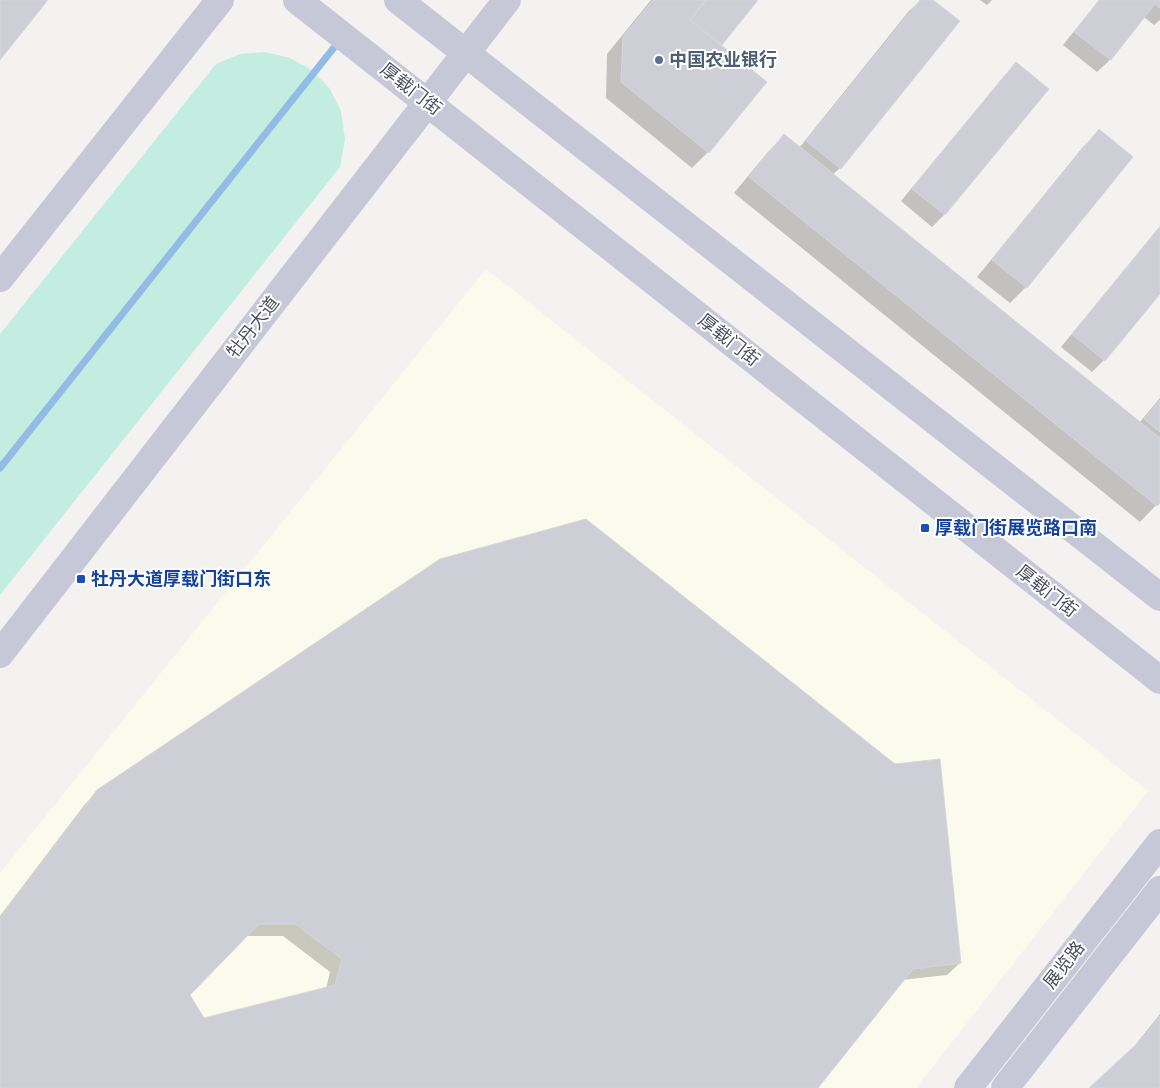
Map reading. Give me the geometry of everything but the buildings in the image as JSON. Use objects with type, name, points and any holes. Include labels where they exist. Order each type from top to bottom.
[{"type":"main road","points":[[0,278],[220,0]]},
{"type":"main road","name":"厚载门街","points":[[297,0],[1160,680]]},
{"type":"main road","points":[[398,0],[1160,597]]},
{"type":"main road","name":"牡丹大道","points":[[0,654],[507,0]]},
{"type":"main road","name":"展览路","points":[[968,1088],[1160,842]]},
{"type":"main road","name":"展览路","points":[[1005,1088],[1160,890]]},
{"type":"shaded area","points":[[486,269],[1148,791],[916,1088],[0,1088],[0,873]]},
{"type":"green space","points":[[265,52],[290,58],[312,70],[330,89],[341,111],[345,139],[340,167],[0,595],[0,334],[216,64],[240,54]]},
{"type":"waterway","points":[[0,468],[336,45]]},
{"type":"place","name":"中国农业银行","points":[[659,60]]},
{"type":"place","name":"厚载门街展览路口南","points":[[925,528]]},
{"type":"place","name":"牡丹大道厚载门街口东","points":[[81,579]]}]
